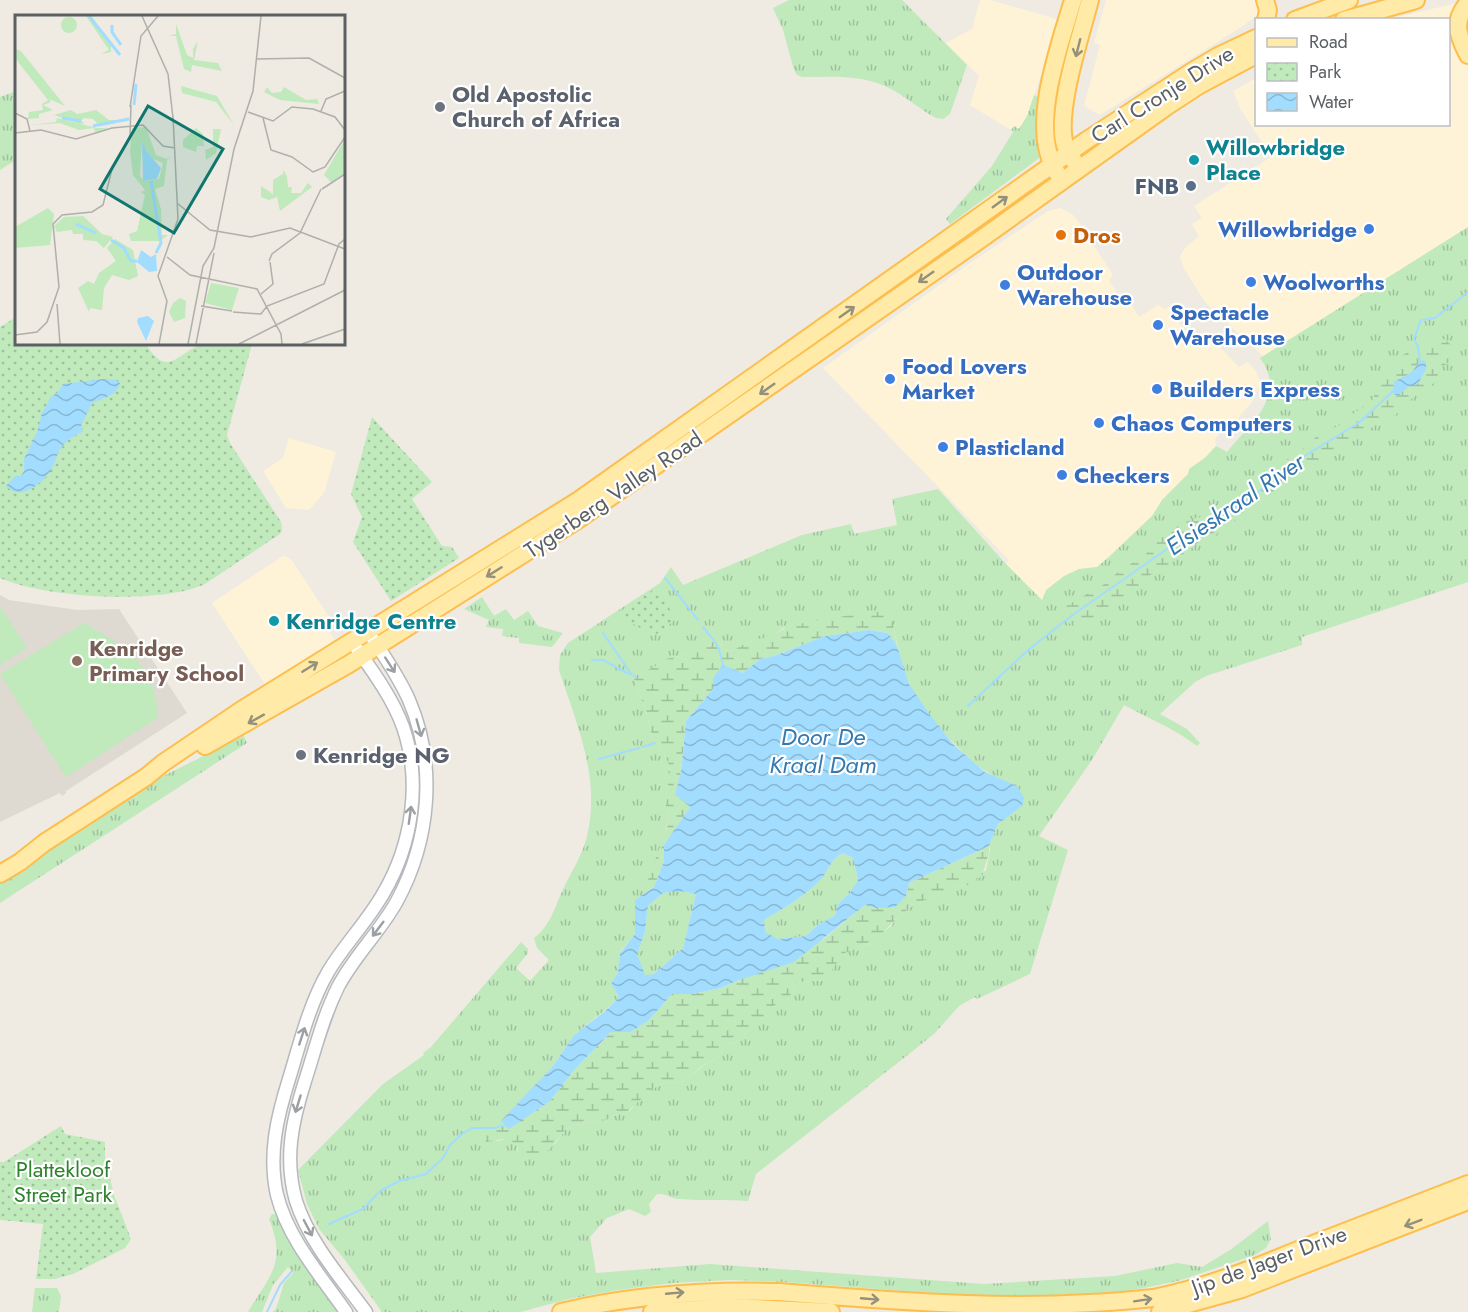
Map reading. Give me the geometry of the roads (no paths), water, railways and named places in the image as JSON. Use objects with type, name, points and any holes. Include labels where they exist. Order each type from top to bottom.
[{"type":"main road","points":[[1062,182],[1052,165],[1045,118],[1047,95],[1073,0]]},
{"type":"main road","points":[[1065,27],[1076,23],[1084,0]]},
{"type":"main road","points":[[1079,169],[1064,139],[1063,118],[1066,96],[1090,0]]},
{"type":"main road","points":[[1265,0],[1268,10],[1266,18]]},
{"type":"main road","points":[[1300,18],[1349,0]]},
{"type":"main road","points":[[1351,18],[1416,0]]},
{"type":"main road","points":[[1468,3],[1459,16],[1463,35],[1460,40],[1468,55]]},
{"type":"main road","points":[[1218,56],[1227,45],[1255,30]]},
{"type":"main road","name":"Carl Cronje Drive","points":[[1052,165],[1218,56],[1255,39]]},
{"type":"main road","name":"Carl Cronje Drive","points":[[1062,182],[1166,107],[1209,80],[1255,56]]},
{"type":"main road","points":[[1066,96],[1069,128],[1076,138],[1087,140]]},
{"type":"main road","name":"Tygerberg Valley Road","points":[[0,874],[243,709],[588,494],[1052,165]]},
{"type":"main road","name":"Tygerberg Valley Road","points":[[146,777],[260,717],[362,656],[579,519],[1062,182]]},
{"type":"main road","name":"Tygerberg Valley Road","points":[[0,866],[45,843]]},
{"type":"main road","name":"Jip de Jager Drive","points":[[561,1312],[675,1293],[743,1291],[1017,1310],[1053,1310],[1114,1304],[1154,1298],[1218,1281],[1468,1184]]},
{"type":"main road","name":"Jip de Jager Drive","points":[[1160,1312],[1242,1289],[1468,1201]]},
{"type":"main road","points":[[652,1312],[732,1307],[831,1312]]},
{"type":"street","points":[[366,1312],[318,1246],[301,1215],[290,1176],[289,1148],[295,1114],[331,1003],[349,968],[397,901],[418,846],[424,818],[428,785],[419,728],[402,685],[367,630]]},
{"type":"street","points":[[346,1312],[289,1227],[277,1195],[273,1157],[275,1128],[314,1000],[328,972],[383,894],[404,846],[410,820],[411,764],[403,728],[390,701],[351,640]]},
{"type":"water","points":[[1424,360],[1426,369],[1418,384],[1408,387],[1398,396],[1393,394],[1394,382],[1412,372],[1420,361]]},
{"type":"water","points":[[103,379],[116,380],[120,383],[116,391],[109,396],[92,403],[81,426],[83,432],[74,436],[63,446],[47,475],[24,492],[12,490],[6,486],[15,476],[21,476],[24,471],[24,459],[37,432],[42,413],[51,397],[63,384]]},
{"type":"water","name":"Door De Kraal Dam","points":[[869,630],[888,633],[897,646],[909,684],[930,715],[954,745],[985,772],[1017,786],[1024,798],[1022,806],[998,824],[989,846],[909,883],[906,896],[895,907],[876,908],[865,905],[794,962],[721,988],[692,994],[672,994],[649,1020],[631,1032],[611,1032],[575,1069],[550,1101],[509,1129],[501,1121],[553,1066],[574,1035],[619,997],[611,984],[618,972],[620,953],[635,934],[635,900],[654,887],[664,861],[664,845],[690,807],[675,794],[681,772],[686,721],[713,689],[713,678],[723,665],[743,673],[760,659],[774,656],[825,636]],"holes":[[[843,853],[853,858],[858,880],[850,893],[838,904],[835,916],[819,924],[806,936],[778,939],[765,932],[764,920],[810,889]],[[680,891],[696,894],[683,948],[654,974],[645,975],[637,954],[645,932],[648,906],[663,893]]]},
{"type":"waterway","name":"Elsieskraal River","points":[[1420,362],[1418,347],[1414,339],[1421,320],[1435,318],[1468,292]]},
{"type":"waterway","name":"Elsieskraal River","points":[[968,706],[1028,650],[1074,614],[1187,535],[1256,494],[1285,468],[1360,422],[1393,391]]},
{"type":"waterway","points":[[665,578],[698,620]]},
{"type":"waterway","points":[[703,627],[712,638]]},
{"type":"waterway","points":[[603,633],[632,675]]},
{"type":"waterway","points":[[713,639],[719,649],[723,665]]},
{"type":"waterway","points":[[592,660],[603,660],[629,674]]},
{"type":"waterway","points":[[642,747],[655,743]]},
{"type":"waterway","points":[[599,759],[639,748]]},
{"type":"waterway","name":"Elsieskraal River","points":[[329,1224],[363,1209],[380,1191],[399,1181],[426,1174],[443,1158],[450,1145],[472,1128],[495,1128],[505,1125]]},
{"type":"waterway","name":"Elsieskraal River","points":[[267,1312],[280,1285],[292,1271]]},
{"type":"place","name":"Old Apostolic Church of Africa","points":[[440,107]]},
{"type":"place","name":"Willowbridge Place","points":[[1194,160]]},
{"type":"place","name":"FNB","points":[[1191,186]]},
{"type":"place","name":"Willowbridge","points":[[1369,229]]},
{"type":"place","name":"Dros","points":[[1061,235]]},
{"type":"place","name":"Woolworths","points":[[1251,282]]},
{"type":"place","name":"Outdoor Warehouse","points":[[1005,285]]},
{"type":"place","name":"Spectacle Warehouse","points":[[1158,325]]},
{"type":"place","name":"Food Lovers Market","points":[[890,379]]},
{"type":"place","name":"Builders Express","points":[[1157,389]]},
{"type":"place","name":"Chaos Computers","points":[[1099,423]]},
{"type":"place","name":"Plasticland","points":[[943,447]]},
{"type":"place","name":"Checkers","points":[[1062,475]]},
{"type":"place","name":"Kenridge Centre","points":[[274,621]]},
{"type":"place","name":"Kenridge Primary School","points":[[77,661]]},
{"type":"place","name":"Kenridge NG","points":[[301,755]]},
{"type":"park label","name":"Plattekloof Street Park","points":[[63,1182]]}]
